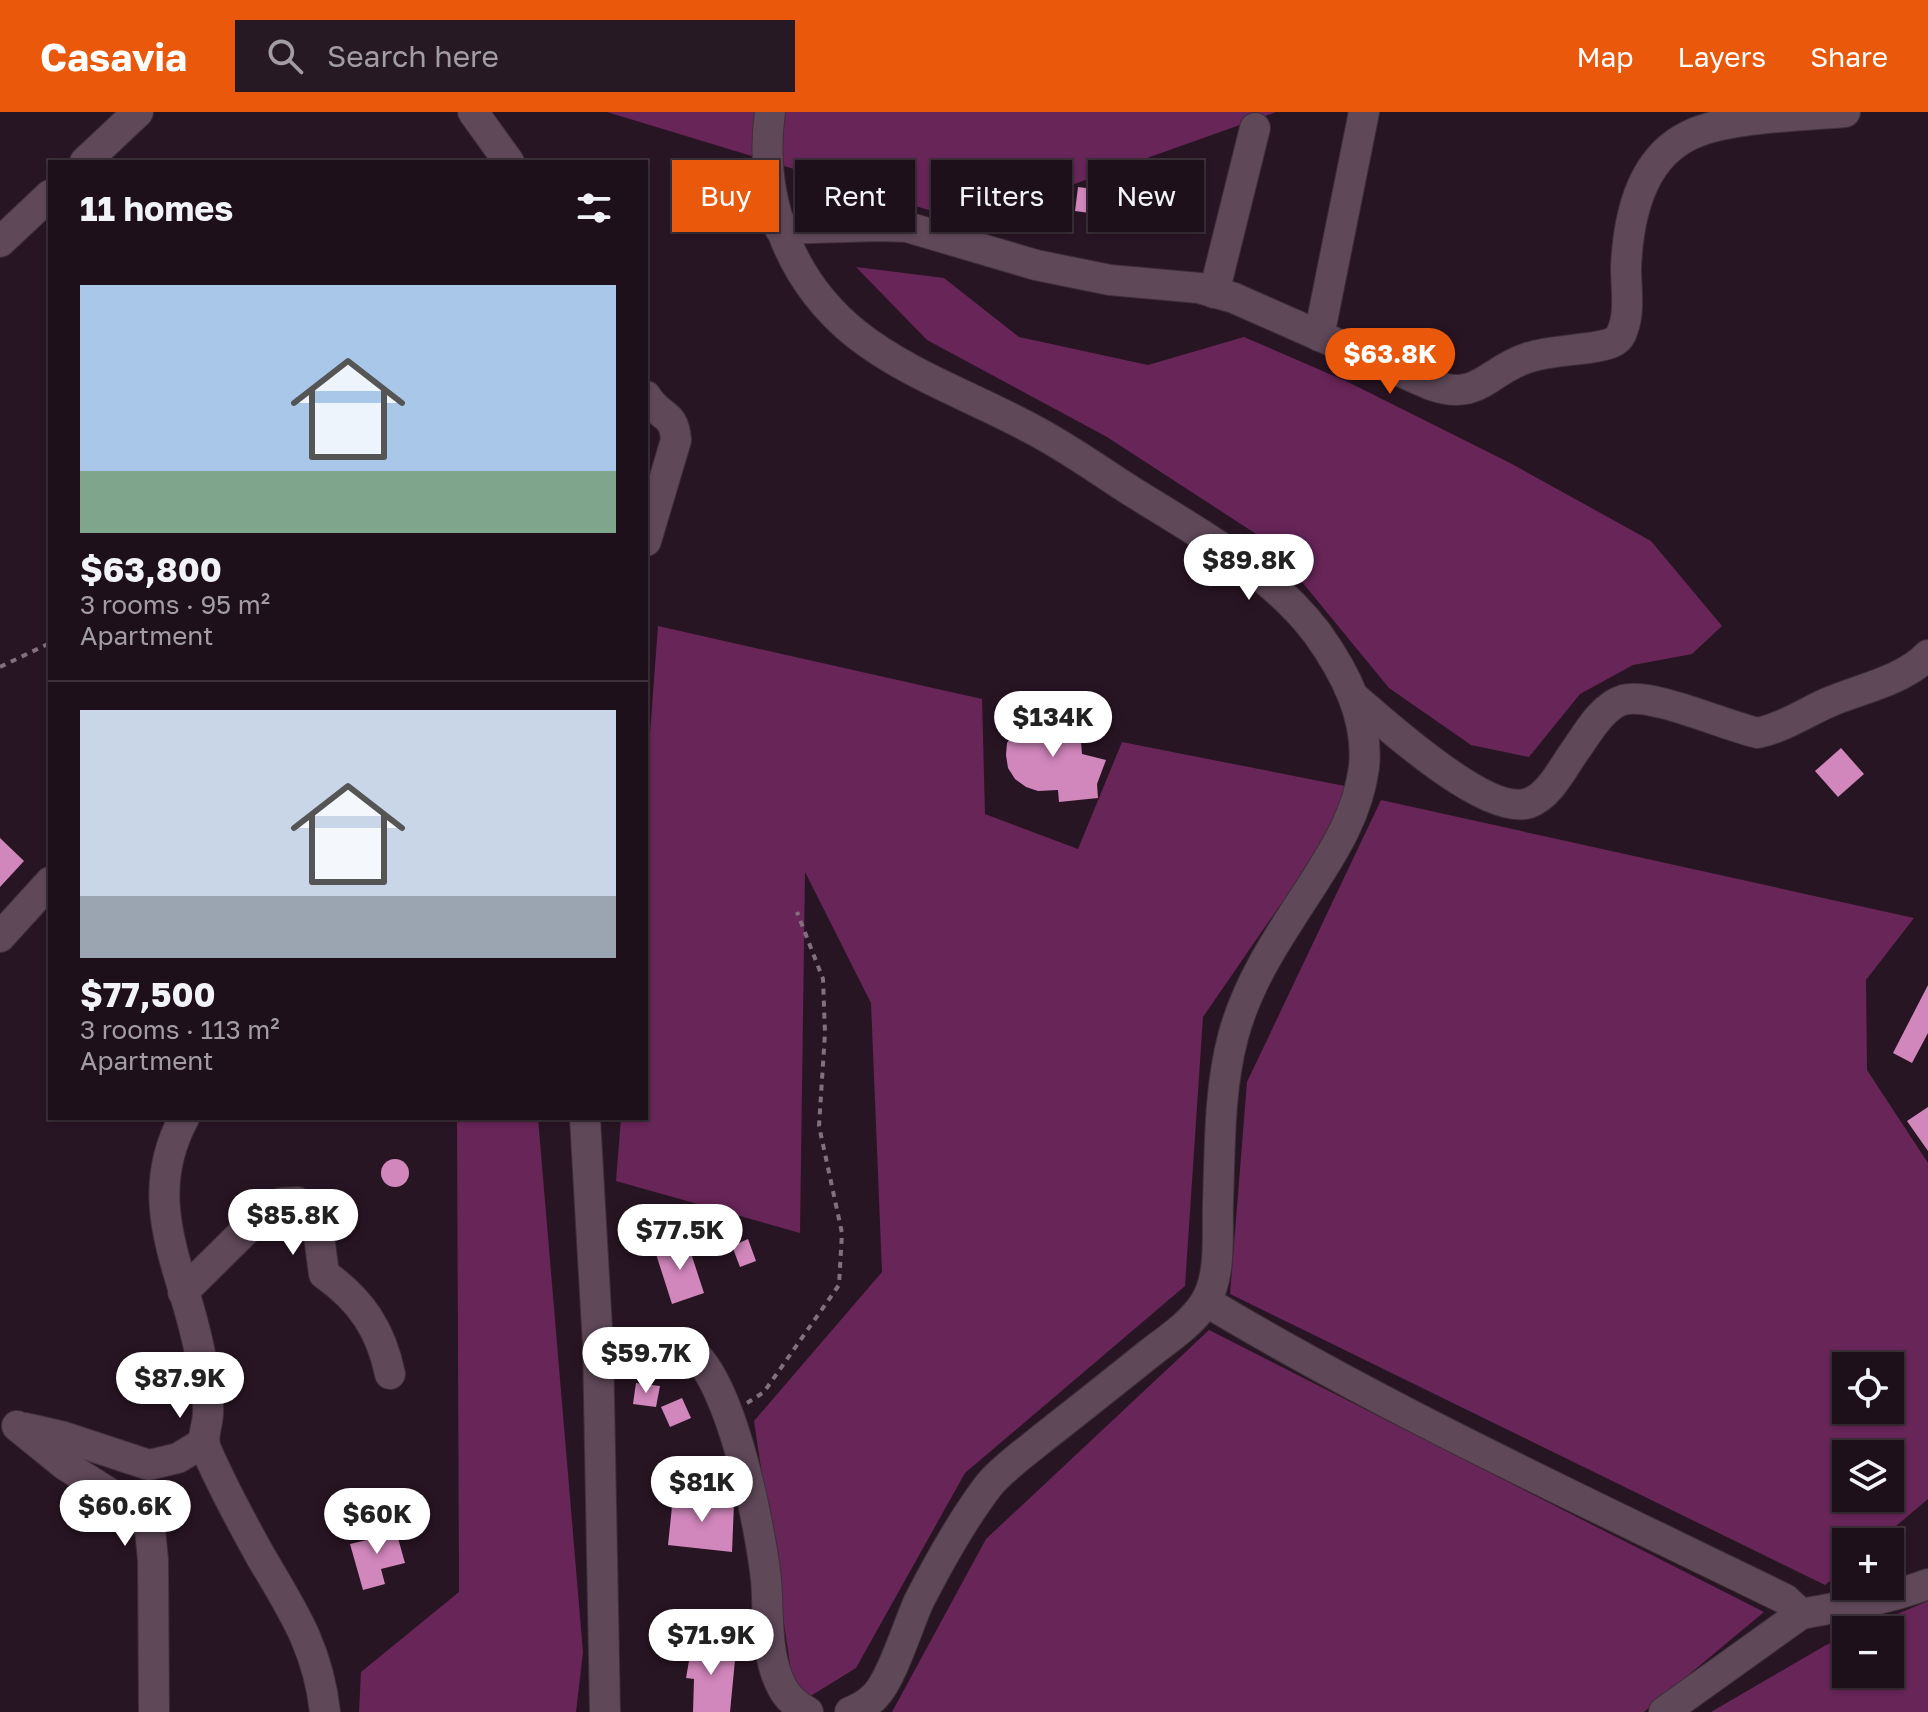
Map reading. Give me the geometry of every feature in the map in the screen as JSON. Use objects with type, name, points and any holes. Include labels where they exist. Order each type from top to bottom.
[{"type":"street","points":[[87,160],[138,112]]},
{"type":"street","points":[[473,112],[508,160]]},
{"type":"street","points":[[770,112],[770,200],[791,252],[827,308],[859,336],[910,368],[1034,429],[1259,575],[1290,602],[1315,631],[1337,664],[1355,698],[1363,733],[1364,764],[1353,813],[1340,841],[1258,972],[1240,1009],[1230,1048],[1221,1120],[1216,1268],[1207,1302],[1188,1322],[992,1481],[962,1525],[920,1599],[879,1693],[861,1708],[850,1712]]},
{"type":"street","points":[[1319,336],[1364,112]]},
{"type":"street","points":[[780,229],[907,227],[1036,265],[1110,280],[1199,288],[1234,298],[1431,385],[1451,391],[1473,389],[1523,359],[1611,344],[1619,338],[1624,329],[1631,217],[1645,181],[1669,148],[1701,129],[1724,124],[1845,112]]},
{"type":"street","points":[[1214,293],[1255,128]]},
{"type":"street","points":[[0,242],[48,197]]},
{"type":"street","points":[[648,534],[676,440],[675,424],[649,406]]},
{"type":"street","points":[[1355,698],[1417,751],[1469,785],[1506,803],[1529,803],[1544,793],[1604,712],[1620,700],[1641,698],[1758,733],[1776,729],[1824,704],[1904,671],[1928,655]]},
{"type":"street","points":[[0,937],[48,884]]},
{"type":"street","points":[[183,1120],[176,1133],[163,1186],[170,1246],[200,1355],[208,1413],[203,1443],[225,1493],[302,1625],[323,1686],[325,1712]]},
{"type":"street","points":[[585,1120],[598,1346],[605,1712]]},
{"type":"street","points":[[183,1292],[261,1215],[281,1203],[297,1202],[317,1221],[324,1274],[349,1291],[380,1336],[390,1374]]},
{"type":"street","points":[[1207,1302],[1370,1393],[1785,1599],[1801,1614]]},
{"type":"street","points":[[598,1346],[690,1350],[709,1371],[728,1415],[748,1485],[759,1535],[774,1666],[782,1688],[796,1705],[808,1712]]},
{"type":"street","points":[[8,1420],[149,1465],[178,1458],[203,1443]]},
{"type":"street","points":[[8,1420],[65,1465],[139,1512],[150,1530],[154,1712]]},
{"type":"street","points":[[1664,1712],[1801,1614],[1844,1608],[1928,1584]]},
{"type":"path","points":[[0,667],[48,644]]},
{"type":"path","points":[[728,1415],[764,1392],[839,1285],[842,1233],[819,1126],[825,1033],[823,979],[797,912]]},
{"type":"shaded area","points":[[607,112],[1276,112],[1142,160],[1088,160],[1088,179],[1072,185],[1072,160],[931,160],[931,211],[915,206],[915,160],[795,160],[795,169],[779,164],[779,160],[765,160]]},
{"type":"shaded area","points":[[856,267],[944,278],[1019,337],[1148,365],[1244,337],[1348,382],[1512,464],[1651,541],[1722,626],[1692,654],[1633,665],[1580,694],[1529,757],[1471,745],[1389,688],[1270,543],[1107,437],[927,340]]},
{"type":"shaded area","points":[[658,626],[982,699],[985,814],[1078,849],[1122,742],[1360,789],[1203,1017],[1185,1286],[965,1473],[856,1668],[796,1705],[754,1421],[882,1272],[871,1003],[805,872],[800,1233],[616,1181],[621,1120],[648,1120],[648,760]]},
{"type":"shaded area","points":[[1381,800],[1914,918],[1866,980],[1867,1070],[1928,1163],[1928,1499],[1894,1528],[1832,1528],[1832,1579],[1825,1585],[1230,1294],[1247,1082]]},
{"type":"shaded area","points":[[457,1120],[538,1120],[583,1652],[576,1712],[359,1712],[361,1672],[459,1592]]},
{"type":"shaded area","points":[[1209,1330],[1764,1612],[1644,1712],[892,1712],[986,1539]]},
{"type":"shaded area","points":[[1928,1601],[1928,1712],[1711,1712],[1832,1642],[1832,1688],[1904,1688],[1904,1616],[1893,1616]]},
{"type":"building","points":[[1078,187],[1088,188],[1088,213],[1075,211]]},
{"type":"building","points":[[1044,714],[1056,716],[1075,731],[1081,742],[1082,754],[1106,760],[1097,784],[1098,798],[1059,802],[1058,790],[1038,791],[1015,779],[1008,768],[1007,743],[1021,722]]},
{"type":"building","points":[[1841,748],[1864,774],[1838,797],[1815,771]]},
{"type":"building","points":[[0,838],[24,861],[0,887]]},
{"type":"building","points":[[1928,985],[1928,1033],[1912,1063],[1893,1053]]},
{"type":"building","points":[[1928,1107],[1928,1151],[1907,1121]]},
{"type":"building","points":[[395,1159],[405,1163],[409,1173],[405,1183],[395,1187],[385,1183],[381,1173],[385,1163]]},
{"type":"building","points":[[686,1238],[704,1293],[672,1304],[656,1254],[671,1249],[669,1244]]},
{"type":"building","points":[[748,1239],[756,1261],[740,1267],[732,1246]]},
{"type":"building","points":[[636,1383],[660,1386],[656,1407],[633,1404]]},
{"type":"building","points":[[682,1398],[691,1418],[670,1427],[661,1407]]},
{"type":"building","points":[[673,1497],[734,1503],[732,1552],[668,1545]]},
{"type":"building","points":[[394,1524],[405,1563],[381,1569],[385,1584],[363,1590],[350,1544],[371,1539],[369,1531]]},
{"type":"building","points":[[699,1635],[722,1638],[719,1658],[735,1660],[730,1712],[693,1712],[694,1679],[686,1678],[690,1655],[696,1656]]}]
